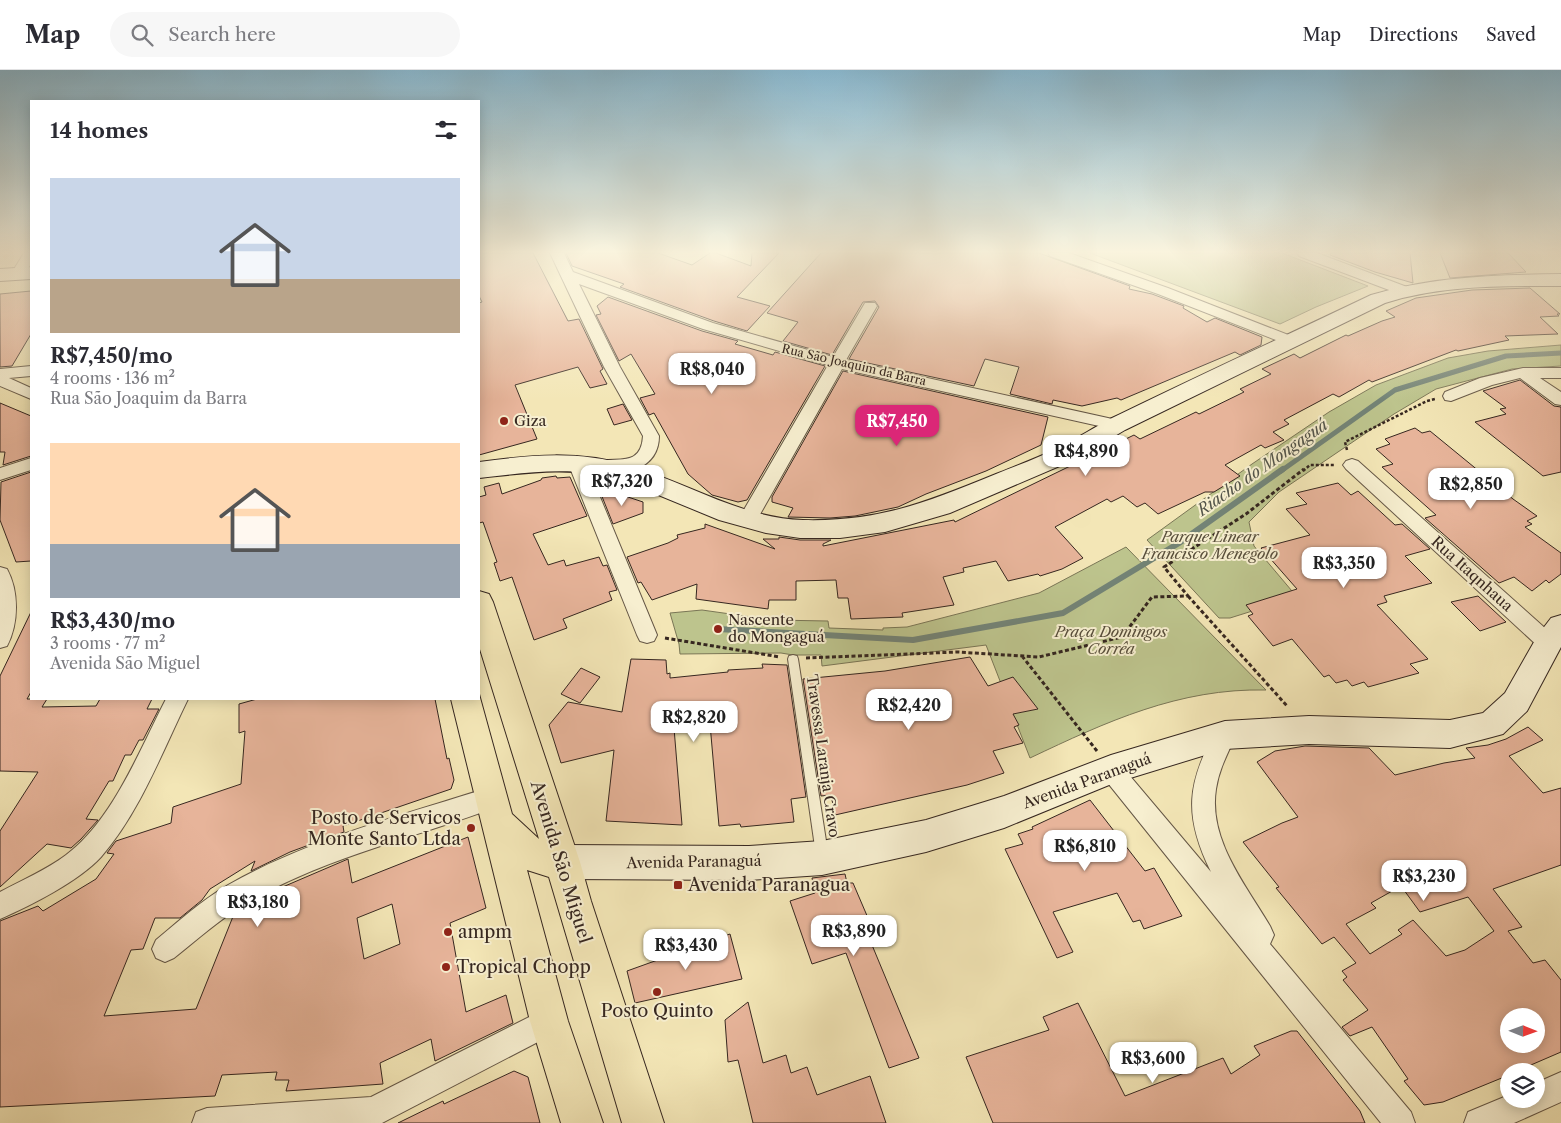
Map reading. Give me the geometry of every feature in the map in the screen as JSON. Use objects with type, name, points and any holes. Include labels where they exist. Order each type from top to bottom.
[{"type":"main road","points":[[480,470],[527,464],[577,463],[601,466],[624,472],[747,520],[800,529],[840,529],[885,523],[941,507],[983,491],[1068,453],[1117,424],[1371,302]]},
{"type":"main road","name":"Avenida São Miguel","points":[[480,605],[563,862],[578,919],[643,1123]]},
{"type":"main road","name":"Avenida Paranaguá","points":[[563,862],[749,863],[822,858],[926,836],[1004,812],[1111,770],[1224,735],[1309,730],[1450,734],[1492,724],[1516,702],[1555,634]]},
{"type":"main road","points":[[466,700],[549,1022],[582,1123]]},
{"type":"main road","points":[[494,810],[530,854],[545,860],[563,862]]},
{"type":"street","points":[[582,302],[612,367],[651,436],[652,444],[650,452],[634,464],[601,466]]},
{"type":"street","name":"Rua São Joaquim da Barra","points":[[640,302],[690,321],[753,341],[837,363],[1117,424]]},
{"type":"street","points":[[1189,302],[1291,341]]},
{"type":"street","points":[[747,520],[870,306]]},
{"type":"street","points":[[0,374],[30,371]]},
{"type":"street","points":[[1523,373],[1561,400]]},
{"type":"street","points":[[1451,396],[1469,387],[1497,378],[1523,373],[1561,373]]},
{"type":"street","points":[[0,380],[30,394]]},
{"type":"street","points":[[577,463],[648,635]]},
{"type":"street","points":[[0,474],[30,464]]},
{"type":"street","name":"Rua Itaqnhaua","points":[[1352,465],[1555,634]]},
{"type":"street","points":[[0,574],[6,608],[1,633]]},
{"type":"street","points":[[0,906],[76,863],[97,843],[124,801],[176,700]]},
{"type":"street","points":[[1224,735],[1207,777],[1203,806],[1207,833],[1221,865],[1289,985]]},
{"type":"street","points":[[1111,770],[1289,985],[1400,1123]]},
{"type":"street","points":[[165,949],[210,912],[255,884],[297,865],[359,841],[494,810]]},
{"type":"street","points":[[207,1123],[373,1117],[549,1022]]},
{"type":"street","points":[[1545,1094],[1561,1087]]},
{"type":"street","points":[[1479,1123],[1513,1108]]},
{"type":"lane","name":"Travessa Laranja Cravo","points":[[793,659],[822,858]]},
{"type":"path","points":[[1309,730],[1164,567],[1246,514],[1310,465],[1352,465],[1345,442],[1427,401],[1451,396]]},
{"type":"path","points":[[648,635],[793,659],[958,652],[1039,657],[1122,638],[1152,597],[1188,596]]},
{"type":"path","points":[[1022,656],[1111,770]]},
{"type":"green space","points":[[1222,302],[1328,302],[1280,324]]},
{"type":"green space","name":"Parque Linear Francisco Menegolo","points":[[1561,345],[1561,366],[1512,369],[1436,389],[1394,414],[1279,492],[1249,522],[1254,546],[1297,597],[1230,618],[1219,618],[1147,540],[1252,464],[1329,412],[1376,385],[1448,358],[1488,351]]},
{"type":"green space","name":"Praça Domingos Corrêa","points":[[1126,547],[1266,690],[1234,691],[1173,701],[1115,720],[1030,758],[986,645],[822,666],[821,655],[781,653],[680,654],[670,613],[702,610],[773,620],[828,621],[829,628],[883,630],[883,628],[907,627],[1039,593]]},
{"type":"building","points":[[0,302],[30,302],[30,336],[12,366],[0,367]]},
{"type":"building","points":[[558,302],[568,321],[579,319],[603,369],[600,371],[607,384],[590,388],[578,367],[515,385],[537,439],[480,455],[480,303]]},
{"type":"building","points":[[602,302],[622,302],[702,331],[738,341],[735,344],[773,355],[775,352],[825,366],[747,500],[738,502],[712,495],[688,474],[654,413],[649,415],[640,398],[655,394],[631,354],[619,361],[596,315],[601,314],[597,306]]},
{"type":"building","points":[[662,302],[756,302],[770,306],[747,331]]},
{"type":"building","points":[[777,302],[863,302],[832,355],[783,341],[798,322],[767,313]]},
{"type":"building","points":[[876,302],[1174,302],[1184,306],[1183,308],[1207,322],[1215,318],[1262,337],[1261,345],[1240,355],[1235,352],[1121,400],[1117,398],[1082,406],[1053,400],[1052,404],[1010,394],[1019,367],[985,359],[974,386],[849,359],[879,307]]},
{"type":"building","points":[[1406,302],[1546,302],[1560,314],[1557,314],[1559,316],[1540,317],[1558,334],[1505,336],[1509,340],[1456,350],[1372,382],[1369,380],[1339,397],[1333,394],[1284,420],[1289,424],[1273,432],[1284,440],[1265,448],[1261,445],[1225,465],[1240,476],[1214,492],[1205,492],[1158,514],[1145,503],[1137,507],[1123,496],[1111,502],[1107,499],[1055,527],[1083,558],[1062,569],[1040,576],[1038,574],[1008,581],[996,561],[963,568],[964,572],[943,577],[954,605],[902,613],[903,617],[851,619],[848,598],[838,598],[836,580],[796,581],[796,600],[769,600],[768,609],[696,599],[697,584],[652,600],[641,582],[638,583],[627,557],[668,543],[678,538],[677,535],[705,528],[705,524],[775,549],[763,539],[779,539],[779,537],[800,540],[831,540],[823,544],[823,546],[954,520],[955,522],[1134,435],[1140,439],[1196,412],[1199,414],[1244,392],[1240,389],[1271,374],[1262,369],[1294,354],[1300,358],[1346,335],[1348,336],[1395,317],[1386,311]]},
{"type":"building","points":[[843,371],[1048,417],[1041,445],[986,471],[898,507],[855,516],[830,518],[788,517],[793,508],[772,502],[772,497]]},
{"type":"building","points":[[1520,380],[1554,406],[1561,407],[1561,472],[1543,476],[1475,422],[1506,414],[1500,409],[1506,408],[1483,391]]},
{"type":"building","points":[[0,403],[30,416],[30,456],[3,465],[5,452],[0,452]]},
{"type":"building","points":[[623,404],[632,420],[614,425],[607,409]]},
{"type":"building","points":[[1415,428],[1422,433],[1430,431],[1513,499],[1537,516],[1527,521],[1532,524],[1525,527],[1561,553],[1561,574],[1549,583],[1546,580],[1532,591],[1514,577],[1499,583],[1425,518],[1436,515],[1382,467],[1393,464],[1376,449],[1390,444],[1385,439]]},
{"type":"building","points":[[30,472],[30,561],[16,562],[0,520],[1,482]]},
{"type":"building","points":[[570,477],[587,516],[533,534],[548,565],[564,560],[566,566],[599,557],[603,566],[607,565],[617,590],[609,592],[612,600],[563,619],[567,628],[534,640],[512,577],[500,581],[494,563],[497,562],[483,522],[480,523],[480,497],[486,495],[484,487],[499,483],[502,494],[542,478]]},
{"type":"building","points":[[1338,483],[1351,495],[1358,491],[1395,525],[1402,524],[1430,549],[1405,556],[1432,583],[1384,596],[1387,602],[1377,605],[1428,659],[1410,664],[1419,673],[1368,687],[1364,682],[1352,686],[1347,680],[1336,683],[1329,675],[1324,677],[1292,639],[1273,646],[1248,616],[1253,614],[1246,605],[1297,589],[1261,548],[1310,535],[1286,509],[1307,504],[1296,493]]},
{"type":"building","points":[[606,492],[622,499],[625,496],[643,502],[643,513],[613,524],[601,494]]},
{"type":"building","points":[[1478,596],[1506,622],[1480,631],[1451,602]]},
{"type":"building","points":[[30,614],[30,694],[27,699],[46,700],[42,707],[96,706],[99,700],[152,700],[147,709],[159,709],[143,740],[139,740],[131,755],[125,755],[113,781],[109,781],[86,819],[98,820],[71,848],[47,844],[0,887],[0,831],[38,772],[0,771],[0,676]]},
{"type":"building","points":[[970,657],[988,686],[1013,677],[1038,709],[1013,714],[1019,725],[1014,727],[1023,743],[993,751],[1004,773],[967,785],[835,815],[831,795],[821,796],[803,679],[885,671]]},
{"type":"building","points":[[631,659],[666,660],[667,674],[670,673],[670,678],[728,672],[728,670],[763,668],[762,664],[787,665],[806,797],[791,799],[794,822],[741,827],[740,824],[719,826],[710,724],[674,728],[682,825],[606,821],[614,750],[561,763],[549,725],[568,702],[622,712]]},
{"type":"building","points":[[581,668],[600,677],[580,703],[561,694]]},
{"type":"building","points":[[253,700],[435,700],[447,759],[449,758],[454,780],[451,789],[343,826],[344,832],[290,852],[251,871],[255,861],[210,889],[202,900],[180,918],[155,918],[143,949],[131,950],[104,1016],[196,1009],[234,914],[278,889],[348,859],[352,883],[468,837],[486,908],[450,923],[466,1012],[506,995],[513,1023],[435,1061],[431,1039],[380,1063],[383,1084],[286,1091],[289,1080],[275,1080],[277,1072],[222,1075],[215,1096],[0,1107],[0,921],[38,906],[43,911],[96,879],[114,854],[107,853],[116,841],[171,823],[173,807],[241,784],[245,731],[239,733],[239,704]],"holes":[[[392,904],[400,944],[364,959],[357,918]]]},
{"type":"building","points":[[1528,727],[1543,740],[1509,756],[1543,793],[1561,788],[1561,865],[1493,889],[1522,927],[1508,931],[1533,963],[1545,960],[1561,980],[1561,1052],[1536,1063],[1500,1063],[1500,1079],[1443,1102],[1424,1105],[1404,1081],[1408,1079],[1372,1027],[1350,1036],[1342,1027],[1368,1010],[1343,980],[1347,977],[1342,971],[1356,963],[1334,937],[1322,944],[1276,888],[1279,887],[1243,842],[1298,817],[1257,762],[1275,751],[1305,746],[1369,748],[1395,775],[1444,763],[1475,758],[1466,748],[1488,745],[1506,739]],"holes":[[[1401,886],[1420,912],[1468,897],[1494,931],[1465,950],[1446,956],[1413,920],[1398,930],[1402,934],[1370,954],[1346,924],[1376,908],[1371,903]]]},
{"type":"building","points":[[1090,800],[1145,871],[1154,868],[1182,916],[1144,929],[1140,920],[1133,922],[1117,893],[1053,912],[1073,952],[1057,958],[1005,849],[1023,844],[1018,834],[1033,829],[1032,827]]},
{"type":"building","points":[[845,874],[847,883],[853,883],[874,932],[867,933],[919,1058],[889,1068],[846,953],[812,964],[790,901],[815,893],[812,878]]},
{"type":"building","name":"Posto Quinto","points":[[730,934],[742,979],[635,1003],[627,971]]},
{"type":"building","points":[[748,1002],[763,1063],[786,1055],[791,1073],[807,1067],[817,1095],[870,1076],[886,1123],[753,1123],[738,1060],[728,1062],[725,1020]]},
{"type":"building","points":[[1078,1003],[1125,1096],[1223,1058],[1231,1074],[1260,1055],[1254,1046],[1291,1031],[1297,1031],[1360,1111],[1365,1123],[993,1123],[966,1057],[1049,1030],[1043,1017]]},
{"type":"building","points":[[514,1071],[528,1077],[540,1123],[398,1123],[443,1101],[444,1104]]},
{"type":"waterway","name":"Riacho do Mongaguá","points":[[1281,471],[1395,390],[1506,356],[1561,353]]},
{"type":"waterway","name":"Riacho do Mongaguá","points":[[718,629],[913,640],[1063,613],[1179,543],[1283,469]]},
{"type":"place","name":"Giza","points":[[504,421]]},
{"type":"place","name":"Nascente do Mongaguá","points":[[718,629]]},
{"type":"place","name":"Posto de Servicos Monte Santo Ltda","points":[[471,828]]},
{"type":"place","name":"Avenida Paranagua","points":[[678,885]]},
{"type":"place","name":"ampm","points":[[448,932]]},
{"type":"place","name":"Tropical Chopp","points":[[446,967]]},
{"type":"place","name":"Posto Quinto","points":[[657,992]]}]
